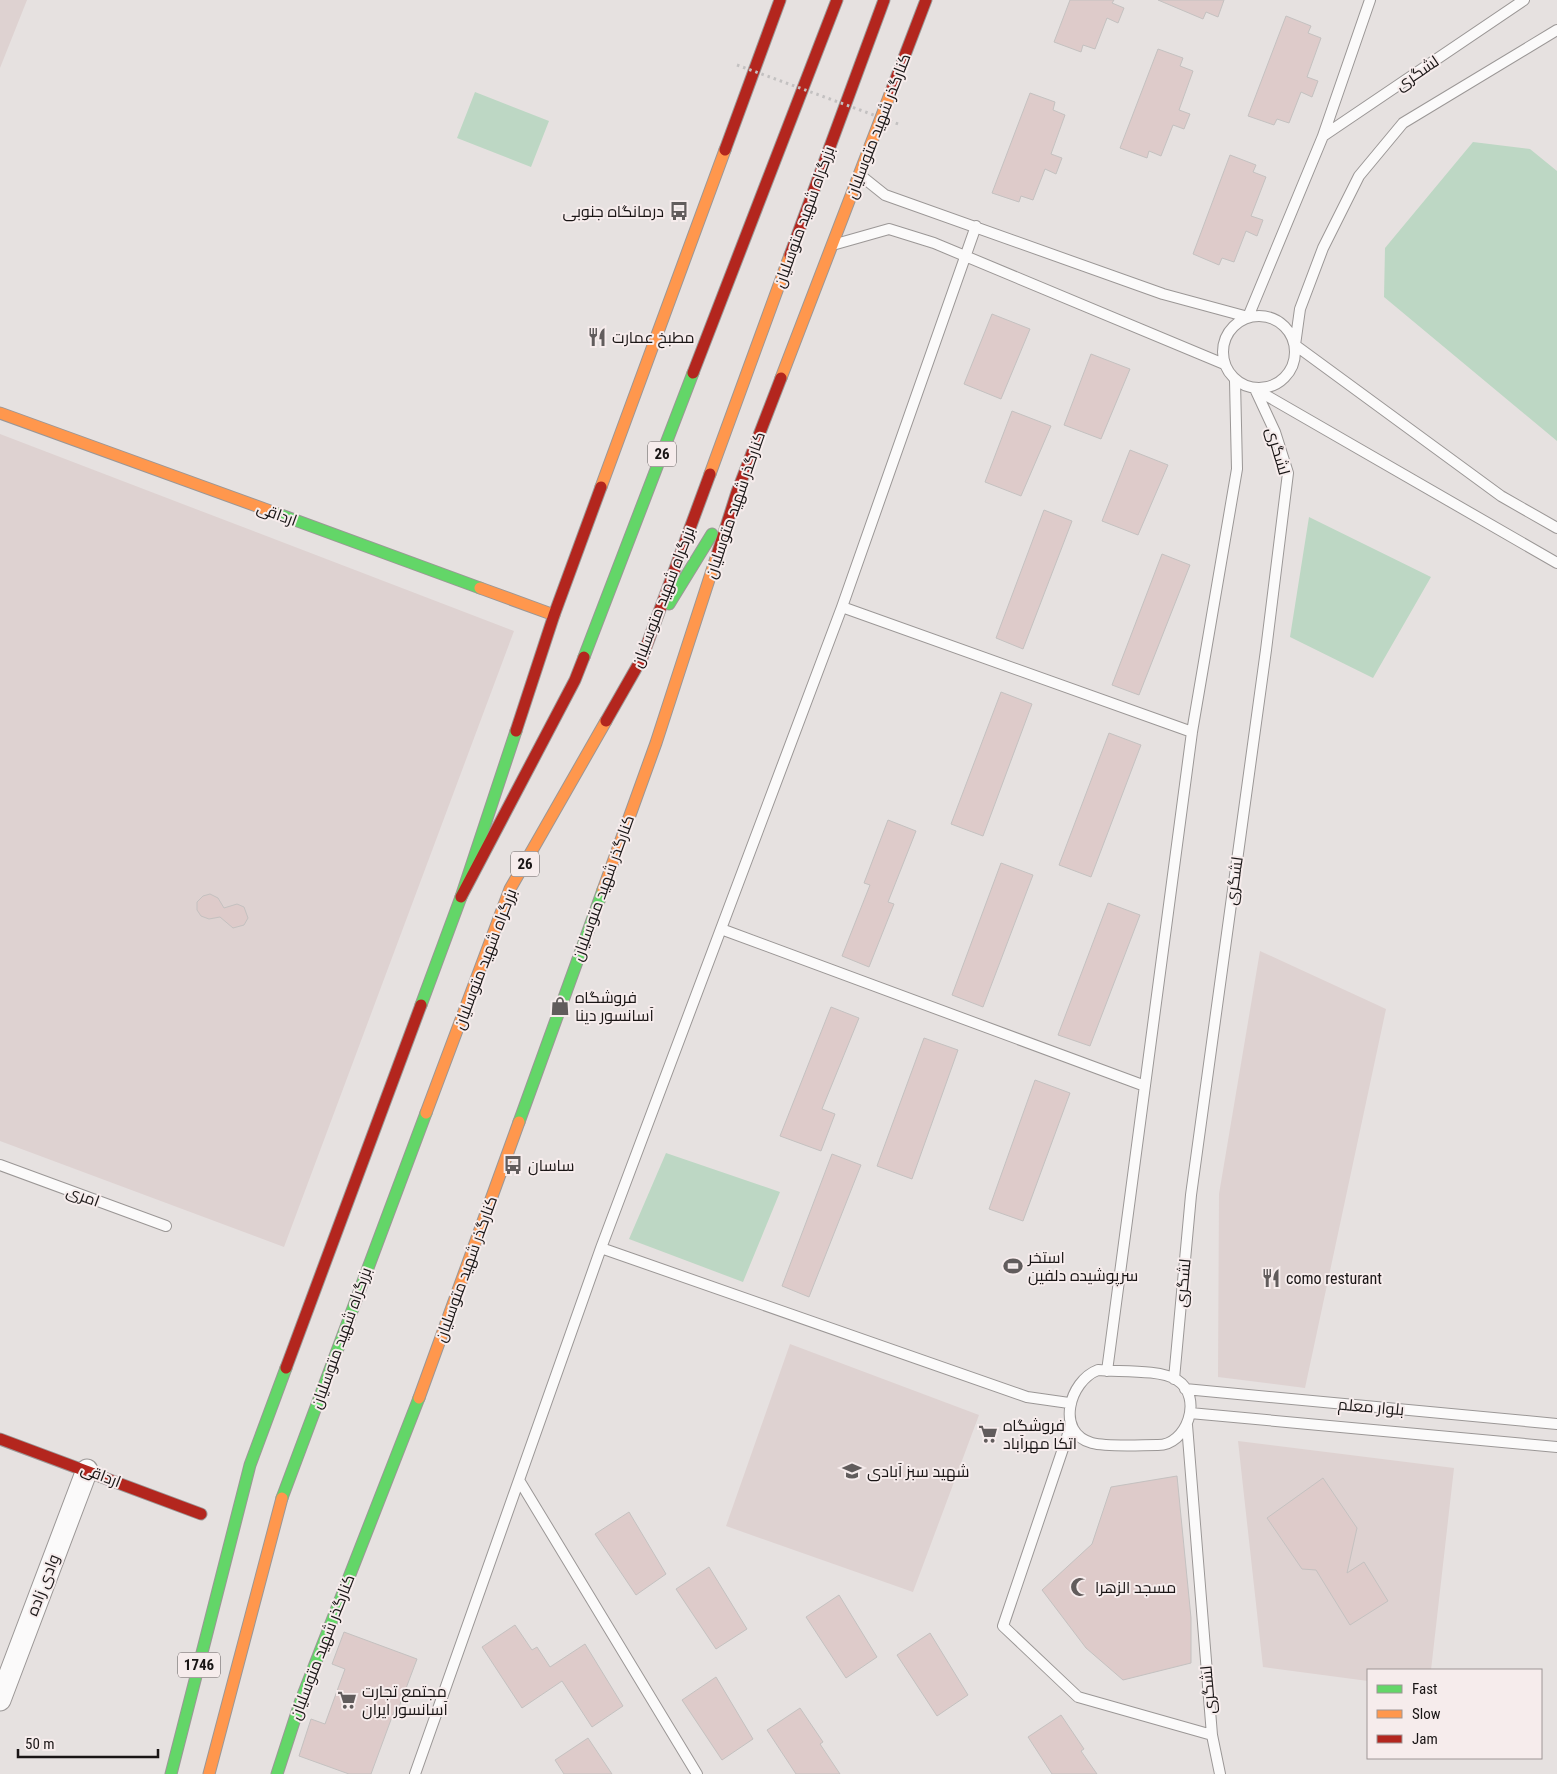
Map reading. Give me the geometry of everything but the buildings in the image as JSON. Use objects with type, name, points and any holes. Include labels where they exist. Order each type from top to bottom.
[{"type":"main road","points":[[461,897],[554,615],[780,0]]},
{"type":"main road","name":"26","points":[[461,897],[576,680],[837,0]]},
{"type":"main road","name":"بزرگراه شهید متوسلیان","points":[[209,1774],[286,1484],[510,889],[642,658],[884,0]]},
{"type":"main road","name":"کنارگذر شهید متوسلیان","points":[[277,1774],[301,1700],[434,1358],[646,771],[736,492],[833,245],[926,0]]},
{"type":"main road","name":"ارداقی","points":[[0,413],[554,615]]},
{"type":"main road","points":[[652,633],[736,492]]},
{"type":"main road","name":"1746","points":[[171,1774],[250,1465],[461,897]]},
{"type":"main road","name":"ارداقی","points":[[0,1439],[201,1514]]},
{"type":"street","name":"وادی زاده","points":[[0,1700],[87,1470]]},
{"type":"lane","points":[[1108,1371],[1192,732],[1237,468],[1235,381],[1224,364],[1222,352],[1224,341],[1229,331],[1238,322],[1248,317],[1323,136],[1370,0]]},
{"type":"lane","name":"لشگری","points":[[1323,136],[1524,0]]},
{"type":"lane","points":[[1255,389],[1272,386],[1286,377],[1295,356],[1300,309],[1323,248],[1359,176],[1403,123],[1557,30]]},
{"type":"lane","points":[[860,175],[885,194],[1163,294],[1248,317],[1272,318],[1282,324],[1290,333],[1295,345],[1500,496],[1557,528]]},
{"type":"lane","points":[[415,1774],[601,1248],[842,607],[976,226]]},
{"type":"lane","points":[[833,245],[889,229],[934,243],[965,258],[1224,364]]},
{"type":"lane","points":[[1235,381],[1255,389],[1557,563]]},
{"type":"lane","name":"لشگری","points":[[1174,1379],[1191,1195],[1266,650],[1288,473],[1275,432],[1255,389]]},
{"type":"lane","points":[[842,607],[1192,732]]},
{"type":"lane","points":[[721,929],[1145,1086]]},
{"type":"lane","name":"امری","points":[[0,1165],[166,1226]]},
{"type":"lane","points":[[601,1248],[1027,1397],[1070,1403]]},
{"type":"lane","points":[[1071,1425],[1080,1437],[1092,1443],[1164,1446],[1180,1438],[1187,1425],[1190,1401],[1185,1389],[1174,1379],[1165,1375],[1098,1370],[1089,1374],[1076,1387],[1070,1403],[1071,1425],[1003,1626],[1078,1698],[1212,1735]]},
{"type":"lane","name":"بلوار معلم","points":[[1185,1389],[1557,1424]]},
{"type":"lane","name":"بلوار معلم","points":[[1190,1413],[1557,1447]]},
{"type":"lane","name":"لشگری","points":[[1187,1425],[1212,1735],[1220,1774]]},
{"type":"lane","points":[[519,1480],[697,1774]]},
{"type":"path","points":[[737,65],[901,125]]},
{"type":"shaded area","points":[[0,0],[27,0],[0,68]]},
{"type":"shaded area","points":[[0,434],[514,631],[284,1247],[0,1141]]},
{"type":"shaded area","points":[[1260,951],[1386,1009],[1305,1388],[1218,1377],[1219,1194]]},
{"type":"shaded area","name":"شهید سبز آبادی","points":[[790,1344],[979,1415],[913,1592],[726,1526]]},
{"type":"shaded area","points":[[1238,1441],[1454,1468],[1431,1669],[1367,1669],[1367,1681],[1263,1667]]},
{"type":"green space","points":[[475,92],[549,121],[531,167],[457,138]]},
{"type":"green space","points":[[1473,142],[1530,149],[1557,171],[1557,441],[1384,297],[1385,248]]},
{"type":"green space","points":[[1309,517],[1431,577],[1373,678],[1290,637]]},
{"type":"green space","points":[[666,1153],[780,1192],[743,1282],[629,1239]]},
{"type":"traffic: fast","points":[[584,657],[693,373]]},
{"type":"traffic: fast","points":[[273,512],[480,588]]},
{"type":"traffic: fast","points":[[669,604],[712,534]]},
{"type":"traffic: fast","points":[[421,1005],[461,897],[516,731]]},
{"type":"traffic: fast","points":[[519,1122],[603,890]]},
{"type":"traffic: fast","points":[[282,1498],[426,1113]]},
{"type":"traffic: fast","points":[[171,1774],[250,1465],[286,1368]]},
{"type":"traffic: fast","points":[[277,1774],[301,1700],[419,1398]]},
{"type":"traffic: slow","points":[[781,378],[892,89]]},
{"type":"traffic: slow","points":[[601,487],[725,150]]},
{"type":"traffic: slow","points":[[710,474],[790,255]]},
{"type":"traffic: slow","points":[[0,413],[273,512]]},
{"type":"traffic: slow","points":[[603,890],[656,743],[717,555]]},
{"type":"traffic: slow","points":[[480,588],[554,615]]},
{"type":"traffic: slow","points":[[426,1113],[510,889],[606,721]]},
{"type":"traffic: slow","points":[[419,1398],[519,1122]]},
{"type":"traffic: slow","points":[[209,1774],[282,1498]]},
{"type":"traffic: jam","points":[[725,150],[780,0]]},
{"type":"traffic: jam","points":[[693,373],[837,0]]},
{"type":"traffic: jam","points":[[790,255],[884,0]]},
{"type":"traffic: jam","points":[[892,89],[926,0]]},
{"type":"traffic: jam","points":[[717,555],[737,492],[781,378]]},
{"type":"traffic: jam","points":[[606,721],[642,658],[710,474]]},
{"type":"traffic: jam","points":[[516,731],[554,615],[601,487]]},
{"type":"traffic: jam","points":[[461,897],[575,680],[584,657]]},
{"type":"traffic: jam","points":[[286,1368],[421,1005]]},
{"type":"traffic: jam","points":[[0,1439],[201,1514]]},
{"type":"place","name":"درمانگاه جنوبی","points":[[679,211]]},
{"type":"place","name":"مطبخ عمارت","points":[[597,337]]},
{"type":"place","name":"فروشگاه آسانسور دینا","points":[[560,1006]]},
{"type":"place","name":"ساسان","points":[[513,1165]]},
{"type":"place","name":"استخر سرپوشیده دلفین","points":[[1013,1266]]},
{"type":"place","name":"como resturant","points":[[1271,1278]]},
{"type":"place","name":"فروشگاه اتکا مهرآباد","points":[[988,1434]]},
{"type":"place","name":"شهید سبز آبادی","points":[[852,1471]]},
{"type":"place","name":"مسجد الزهرا","points":[[1080,1587]]},
{"type":"place","name":"مجتمع تجارت آسانسور ایران","points":[[347,1700]]}]
